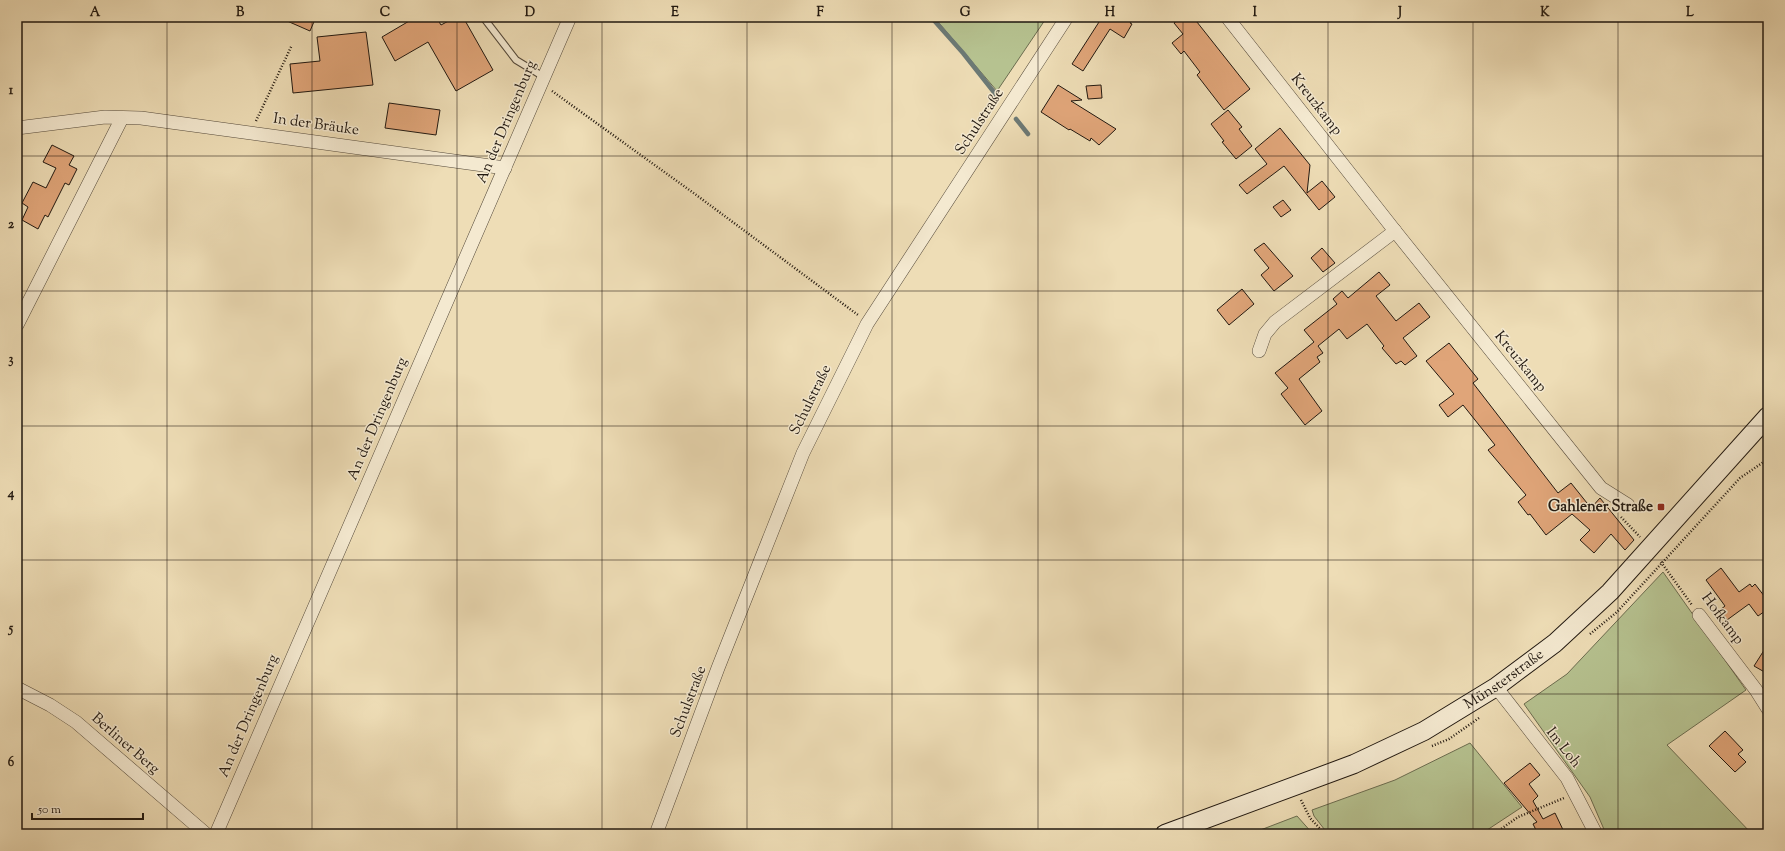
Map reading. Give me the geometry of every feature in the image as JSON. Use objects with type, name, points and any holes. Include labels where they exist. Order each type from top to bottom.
[{"type":"main road","name":"Münsterstraße","points":[[1165,834],[1354,764],[1424,731],[1496,687],[1555,643],[1610,592],[1768,416]]},
{"type":"street","name":"An der Dringenburg","points":[[216,834],[570,17]]},
{"type":"street","name":"Schulstraße","points":[[656,834],[803,453],[866,324],[1067,17]]},
{"type":"street","name":"Kreuzkamp","points":[[1227,17],[1395,231],[1601,488],[1622,501]]},
{"type":"street","name":"In der Bräuke","points":[[17,128],[105,118],[141,118],[505,168]]},
{"type":"street","points":[[17,325],[122,118]]},
{"type":"street","points":[[1259,351],[1265,334],[1275,322],[1395,231]]},
{"type":"street","name":"Hofkamp","points":[[1699,615],[1756,690],[1768,709]]},
{"type":"street","name":"Im Loh","points":[[1496,687],[1567,778],[1596,834]]},
{"type":"street","name":"Berliner Berg","points":[[17,688],[50,705],[76,722],[206,834]]},
{"type":"lane","points":[[482,17],[516,60],[542,80]]},
{"type":"path","points":[[250,132],[292,45]]},
{"type":"path","points":[[542,80],[852,310],[866,324]]},
{"type":"path","name":"Hofkamp","points":[[1622,501],[1621,517],[1651,548],[1699,615]]},
{"type":"path","points":[[1294,785],[1310,818],[1325,834]]},
{"type":"path","points":[[1494,834],[1518,817],[1575,794]]},
{"type":"green space","points":[[934,17],[1047,17],[997,91]]},
{"type":"green space","points":[[1663,572],[1746,690],[1667,745],[1752,834],[1606,834],[1590,797],[1524,704],[1567,674]]},
{"type":"green space","points":[[1470,743],[1522,807],[1481,834],[1328,834],[1314,816],[1312,810],[1395,780]]},
{"type":"green space","points":[[1297,816],[1313,834],[1250,834]]},
{"type":"building","points":[[278,17],[316,17],[310,31]]},
{"type":"building","points":[[416,17],[436,17],[441,25],[456,17],[463,17],[493,70],[456,91],[428,42],[395,61],[382,37]]},
{"type":"building","points":[[1091,17],[1134,17],[1130,23],[1132,24],[1124,38],[1110,29],[1083,71],[1072,64],[1099,22]]},
{"type":"building","points":[[1182,17],[1193,17],[1250,89],[1224,110],[1197,75],[1200,72],[1184,51],[1181,54],[1172,43],[1183,34],[1174,23]]},
{"type":"building","points":[[366,32],[373,85],[293,93],[290,64],[320,61],[317,37]]},
{"type":"building","points":[[1058,85],[1082,100],[1071,101],[1116,129],[1099,145],[1091,138],[1090,141],[1070,129],[1069,130],[1041,112]]},
{"type":"building","points":[[1101,85],[1102,98],[1088,99],[1086,86]]},
{"type":"building","points":[[389,103],[440,110],[436,135],[385,128]]},
{"type":"building","points":[[1228,110],[1242,127],[1239,129],[1252,146],[1236,159],[1222,142],[1224,141],[1211,124]]},
{"type":"building","points":[[1280,128],[1310,165],[1307,193],[1322,181],[1335,197],[1319,210],[1284,166],[1247,194],[1239,185],[1267,164],[1255,149]]},
{"type":"building","points":[[52,145],[74,156],[69,165],[77,169],[69,185],[65,183],[48,217],[45,215],[38,229],[22,220],[28,207],[22,203],[33,182],[46,188],[56,168],[43,162]]},
{"type":"building","points":[[1283,200],[1291,210],[1281,217],[1273,207]]},
{"type":"building","points":[[1264,243],[1293,276],[1274,291],[1261,275],[1269,268],[1254,250]]},
{"type":"building","points":[[1322,248],[1335,263],[1323,272],[1311,258]]},
{"type":"building","points":[[1379,272],[1390,285],[1376,296],[1396,321],[1419,303],[1430,317],[1403,338],[1417,356],[1405,365],[1401,361],[1396,364],[1382,348],[1384,346],[1367,324],[1347,339],[1339,329],[1318,346],[1323,353],[1317,357],[1320,362],[1299,379],[1322,411],[1305,425],[1281,394],[1288,388],[1275,373],[1314,342],[1304,330],[1337,304],[1333,299],[1342,291],[1348,298]]},
{"type":"building","points":[[1242,289],[1254,304],[1229,325],[1217,310]]},
{"type":"building","points":[[1449,343],[1478,379],[1473,383],[1558,493],[1571,483],[1591,508],[1600,498],[1634,540],[1625,550],[1611,534],[1594,553],[1580,540],[1590,530],[1572,514],[1546,535],[1530,514],[1528,515],[1518,502],[1526,495],[1488,450],[1495,445],[1463,405],[1448,417],[1439,405],[1454,394],[1426,361]]},
{"type":"building","points":[[1721,568],[1739,592],[1750,584],[1752,587],[1755,584],[1768,601],[1768,609],[1758,616],[1749,604],[1727,620],[1720,610],[1725,606],[1706,580]]},
{"type":"building","points":[[1768,644],[1768,674],[1754,666]]},
{"type":"building","points":[[1725,731],[1743,750],[1738,754],[1746,762],[1735,772],[1709,746]]},
{"type":"building","points":[[1530,763],[1540,775],[1529,784],[1538,796],[1533,801],[1543,819],[1555,813],[1565,834],[1538,834],[1533,824],[1537,822],[1504,783]]},
{"type":"waterway","points":[[931,17],[963,53],[997,96]]},
{"type":"waterway","points":[[1016,119],[1028,134]]},
{"type":"place","name":"Gahlener Straße","points":[[1661,507]]}]
